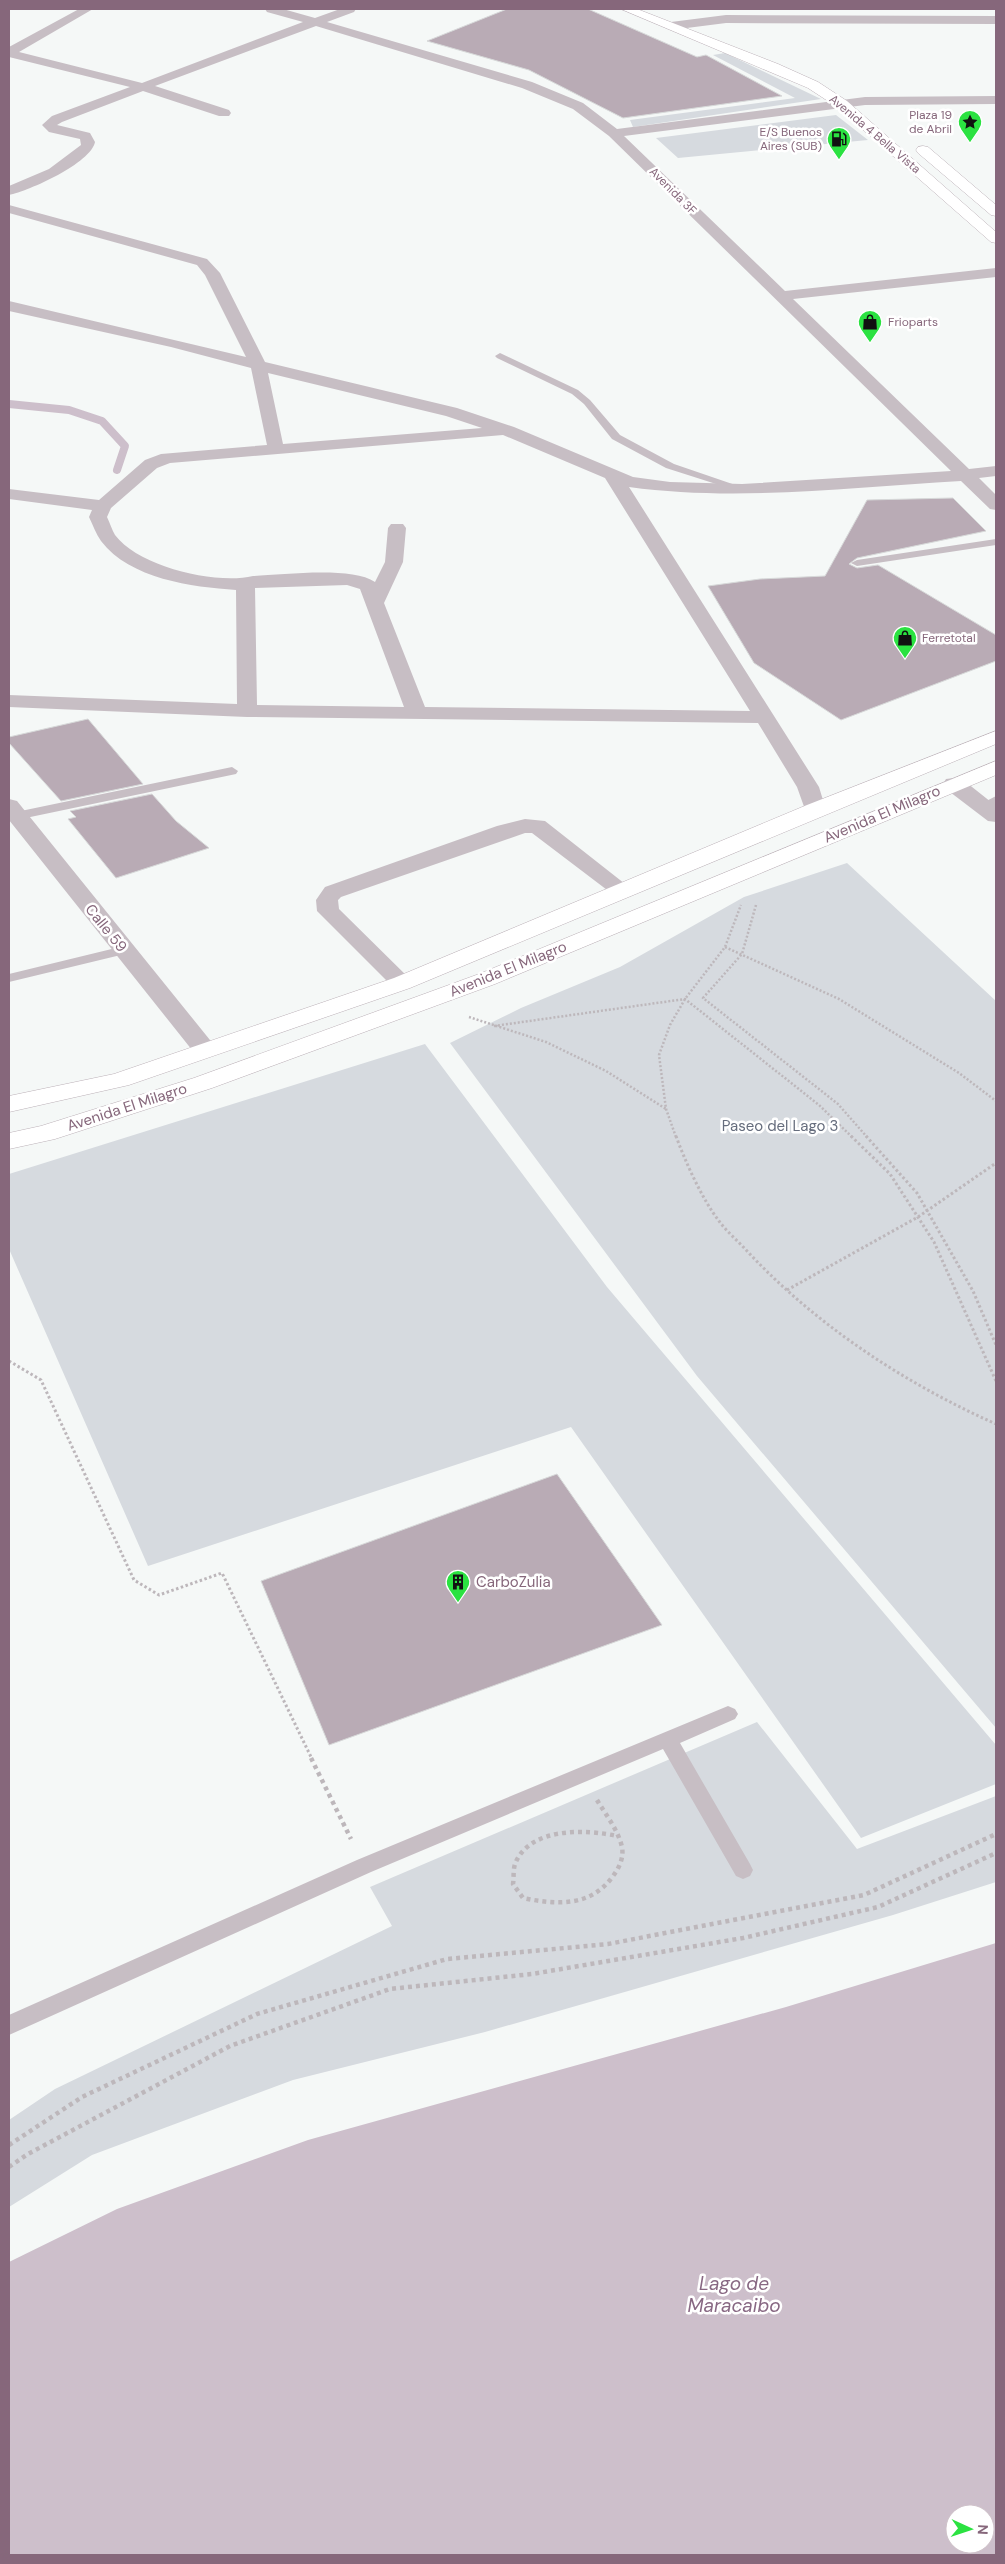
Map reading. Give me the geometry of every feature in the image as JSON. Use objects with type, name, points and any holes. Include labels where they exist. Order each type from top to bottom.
[{"type":"main road","name":"Avenida 4 Bella Vista","points":[[627,9],[774,67],[813,85],[844,95]]},
{"type":"main road","name":"Avenida 4 Bella Vista","points":[[656,9],[762,49],[817,74],[844,95],[996,239]]},
{"type":"main road","name":"Avenida 4 Bella Vista","points":[[865,102],[880,114]]},
{"type":"main road","name":"Avenida 4 Bella Vista","points":[[916,144],[996,212]]},
{"type":"main road","name":"Avenida El Milagro","points":[[9,1104],[120,1080],[402,984],[996,736]]},
{"type":"main road","name":"Avenida El Milagro","points":[[9,1141],[46,1133],[203,1083],[487,979],[996,767]]},
{"type":"street","points":[[9,52],[87,9]]},
{"type":"street","name":"Avenida 3F","points":[[270,9],[316,20],[527,85],[578,106],[614,133],[779,296],[996,505]]},
{"type":"street","points":[[9,191],[54,172],[87,148],[88,142],[84,136],[54,129],[49,125],[57,119],[316,20],[350,9]]},
{"type":"street","points":[[671,26],[690,22],[726,19],[996,20]]},
{"type":"street","points":[[9,52],[144,87],[224,113]]},
{"type":"street","points":[[614,133],[844,95],[865,102],[996,100]]},
{"type":"street","points":[[9,209],[202,262],[212,273],[258,365],[276,449]]},
{"type":"street","points":[[779,296],[996,272]]},
{"type":"street","points":[[9,306],[173,343],[451,412],[508,431],[629,482],[670,488],[742,489],[965,475],[996,471]]},
{"type":"street","points":[[416,711],[375,602],[368,586],[360,581],[347,578],[253,582],[245,585],[190,578],[141,564],[110,541],[98,517],[103,506],[157,460],[508,431]]},
{"type":"street","points":[[612,475],[808,787],[815,810]]},
{"type":"street","points":[[9,494],[103,506]]},
{"type":"street","points":[[375,602],[394,562],[397,528]]},
{"type":"street","points":[[245,585],[247,711]]},
{"type":"street","points":[[9,701],[247,711],[416,711],[764,716]]},
{"type":"street","points":[[954,784],[992,807]]},
{"type":"street","name":"Calle 59","points":[[12,811],[205,1050]]},
{"type":"street","points":[[402,984],[328,911],[327,900],[333,892],[524,826],[537,826],[623,891]]},
{"type":"lane","points":[[500,356],[575,392],[587,402],[616,437],[670,466],[742,489]]},
{"type":"lane","points":[[857,563],[996,542]]},
{"type":"lane","points":[[12,811],[232,771]]},
{"type":"lane","points":[[9,978],[124,950]]},
{"type":"lane","points":[[9,2025],[364,1866],[728,1714]]},
{"type":"lane","points":[[667,1738],[743,1870]]},
{"type":"path","points":[[744,897],[725,947],[685,1000],[670,1025],[659,1055],[666,1108],[684,1158],[718,1220],[771,1277],[858,1349],[971,1413],[996,1424]]},
{"type":"path","points":[[756,905],[742,954],[703,998],[838,1104],[917,1193],[973,1291],[996,1345]]},
{"type":"path","points":[[725,947],[839,999],[959,1073],[996,1101]]},
{"type":"path","points":[[494,1026],[685,1000],[819,1105],[890,1174],[934,1242],[996,1381]]},
{"type":"path","points":[[462,1013],[473,1020],[546,1042],[606,1071],[666,1108]]},
{"type":"path","points":[[787,1290],[918,1217],[996,1162]]},
{"type":"path","points":[[9,1361],[41,1380],[134,1580],[159,1595],[222,1573],[364,1866]]},
{"type":"path","points":[[583,1773],[617,1836],[622,1846],[620,1864],[606,1888],[578,1902],[548,1904],[523,1898],[513,1884],[516,1864],[529,1847],[567,1831],[584,1830],[617,1836]]},
{"type":"path","points":[[9,2145],[82,2097],[257,2014],[447,1959],[608,1944],[864,1895],[996,1834]]},
{"type":"path","points":[[9,2166],[230,2046],[390,1989],[532,1974],[752,1936],[878,1907],[996,1853]]},
{"type":"green space","points":[[725,53],[821,99],[633,127],[630,120],[795,98],[713,55]]},
{"type":"green space","points":[[836,115],[868,140],[678,158],[656,138]]},
{"type":"green space","name":"Paseo del Lago 3","points":[[847,863],[996,1001],[996,1728],[697,1376],[450,1043],[521,1008],[620,967],[744,897]]},
{"type":"green space","points":[[425,1044],[607,1287],[996,1745],[996,1784],[861,1838],[571,1427],[148,1566],[9,1249],[9,1174]]},
{"type":"green space","points":[[757,1722],[857,1849],[996,1796],[996,1882],[893,1915],[485,2032],[293,2080],[92,2155],[9,2207],[9,2120],[55,2089],[392,1926],[370,1887]]},
{"type":"water","name":"Lago de Maracaibo","points":[[996,1943],[996,2555],[9,2555],[9,2262],[117,2209],[308,2140],[786,2007]]},
{"type":"building","points":[[507,9],[588,9],[697,57],[706,55],[782,96],[623,118],[529,70],[427,41]]},
{"type":"building","points":[[953,498],[986,531],[857,558],[849,564],[857,568],[878,565],[996,635],[996,661],[841,720],[754,663],[708,586],[760,579],[825,576],[867,500]]},
{"type":"building","points":[[88,719],[143,784],[61,801],[9,743],[9,737]]},
{"type":"building","points":[[152,794],[176,821],[209,848],[116,878],[68,819],[76,817],[70,811]]},
{"type":"building","name":"CarboZulia","points":[[557,1474],[662,1625],[329,1745],[261,1581]]},
{"type":"waterway","points":[[9,404],[69,410],[102,421],[125,446],[117,470]]},
{"type":"place","name":"Plaza 19 de Abril","points":[[970,143]]},
{"type":"place","name":"E/S Buenos Aires (SUB)","points":[[839,160]]},
{"type":"place","name":"Frioparts","points":[[870,343]]},
{"type":"place","name":"Ferretotal","points":[[905,659]]},
{"type":"place","name":"CarboZulia","points":[[458,1603]]}]
